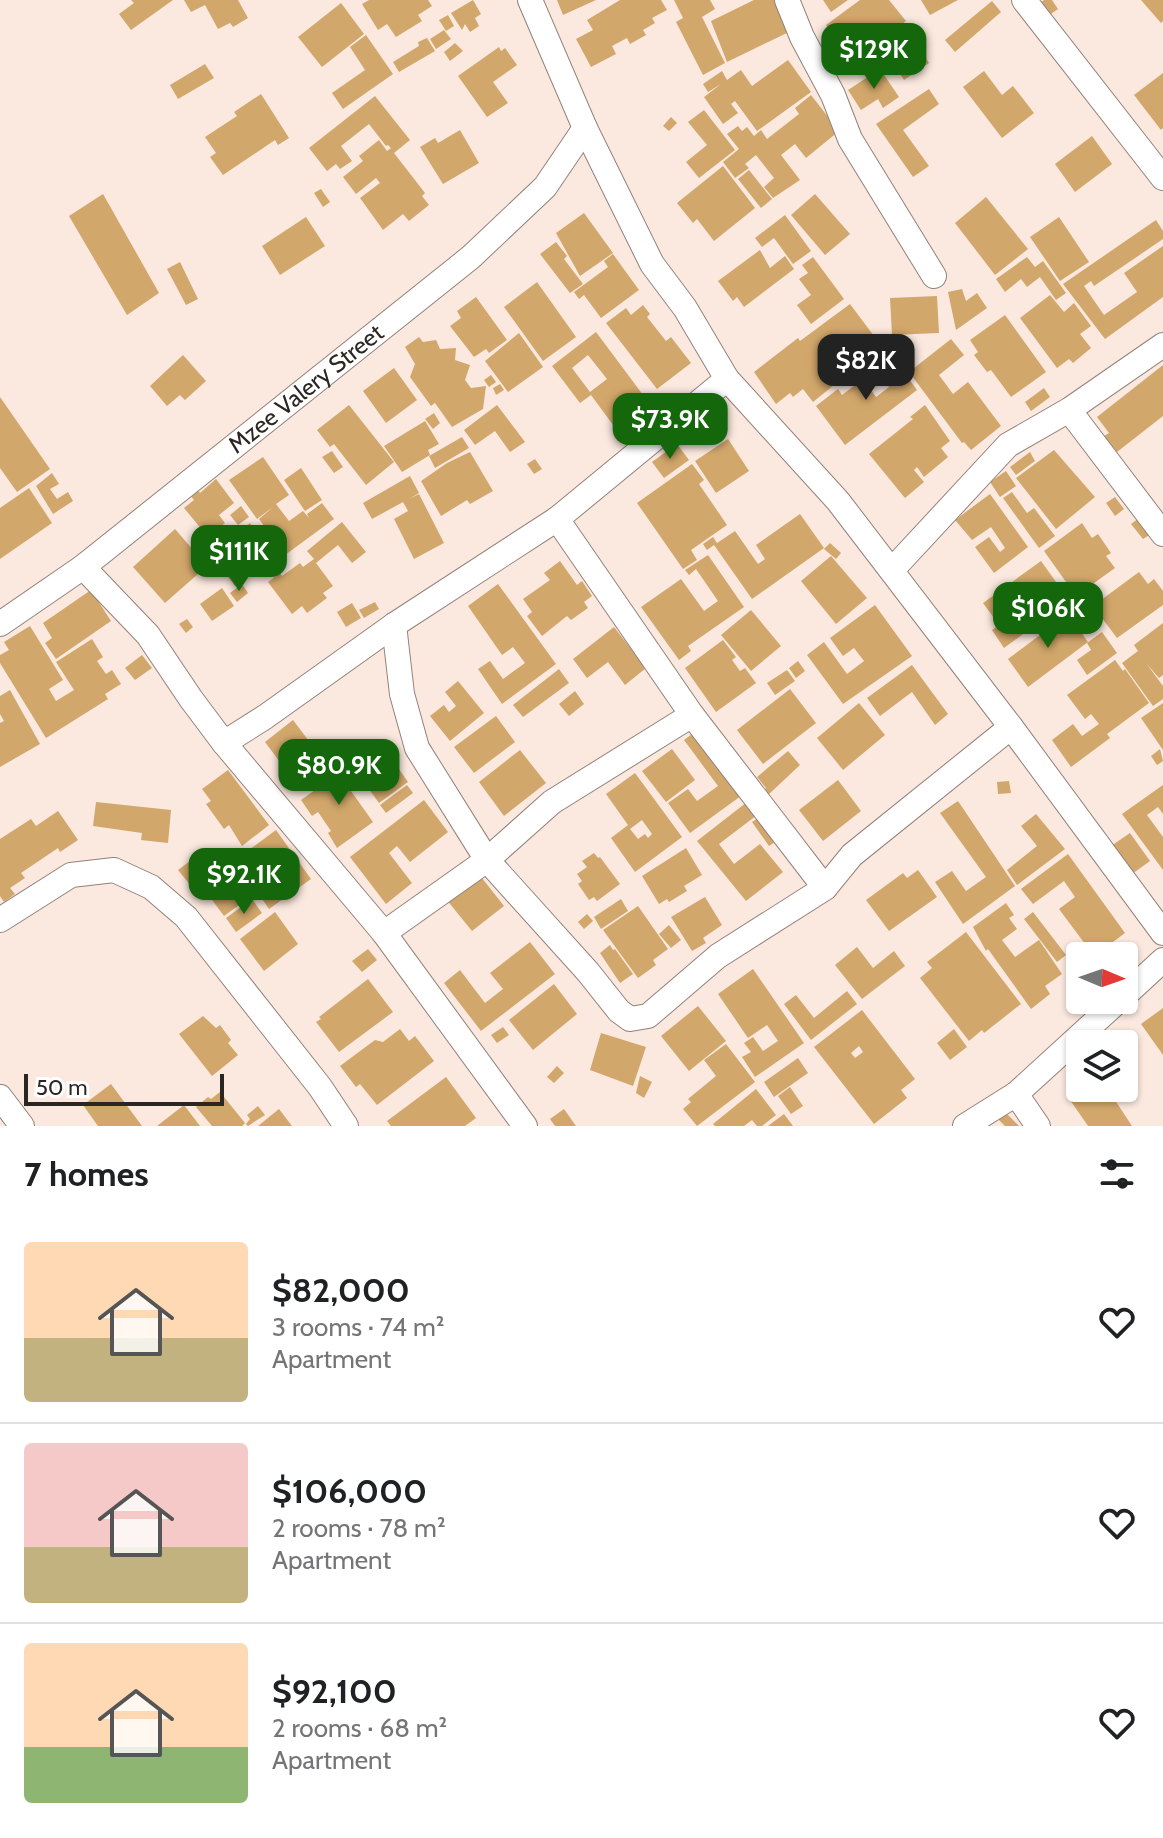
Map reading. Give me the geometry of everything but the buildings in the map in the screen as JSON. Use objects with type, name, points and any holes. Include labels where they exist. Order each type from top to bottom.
[{"type":"street","points":[[530,0],[585,128],[652,264],[685,308],[727,379],[838,501],[1163,933]]},
{"type":"street","points":[[787,0],[802,37],[833,95],[850,139],[934,276]]},
{"type":"street","points":[[1024,0],[1163,178]]},
{"type":"street","name":"Mzee Valery Street","points":[[0,624],[83,567],[471,257],[545,187],[585,128]]},
{"type":"street","points":[[892,570],[1008,445],[1069,410],[1163,345]]},
{"type":"street","points":[[224,743],[394,625],[557,519],[727,379]]},
{"type":"street","points":[[1069,410],[1163,534]]},
{"type":"street","points":[[557,519],[692,715],[825,888]]},
{"type":"street","points":[[83,567],[148,635],[224,743],[384,933],[525,1126]]},
{"type":"street","points":[[394,625],[402,694],[417,748],[487,860],[619,1011],[630,1019],[648,1016],[718,956],[825,888],[852,855],[1011,727]]},
{"type":"street","points":[[384,933],[487,860],[552,802],[692,715]]},
{"type":"street","points":[[0,920],[71,875],[114,870],[151,887],[186,917],[311,1076],[346,1126]]},
{"type":"street","points":[[1138,983],[1163,960]]},
{"type":"street","points":[[965,1126],[1016,1094],[1104,1014]]},
{"type":"street","points":[[1016,1094],[1038,1126]]},
{"type":"street","points":[[0,1097],[22,1126]]}]
